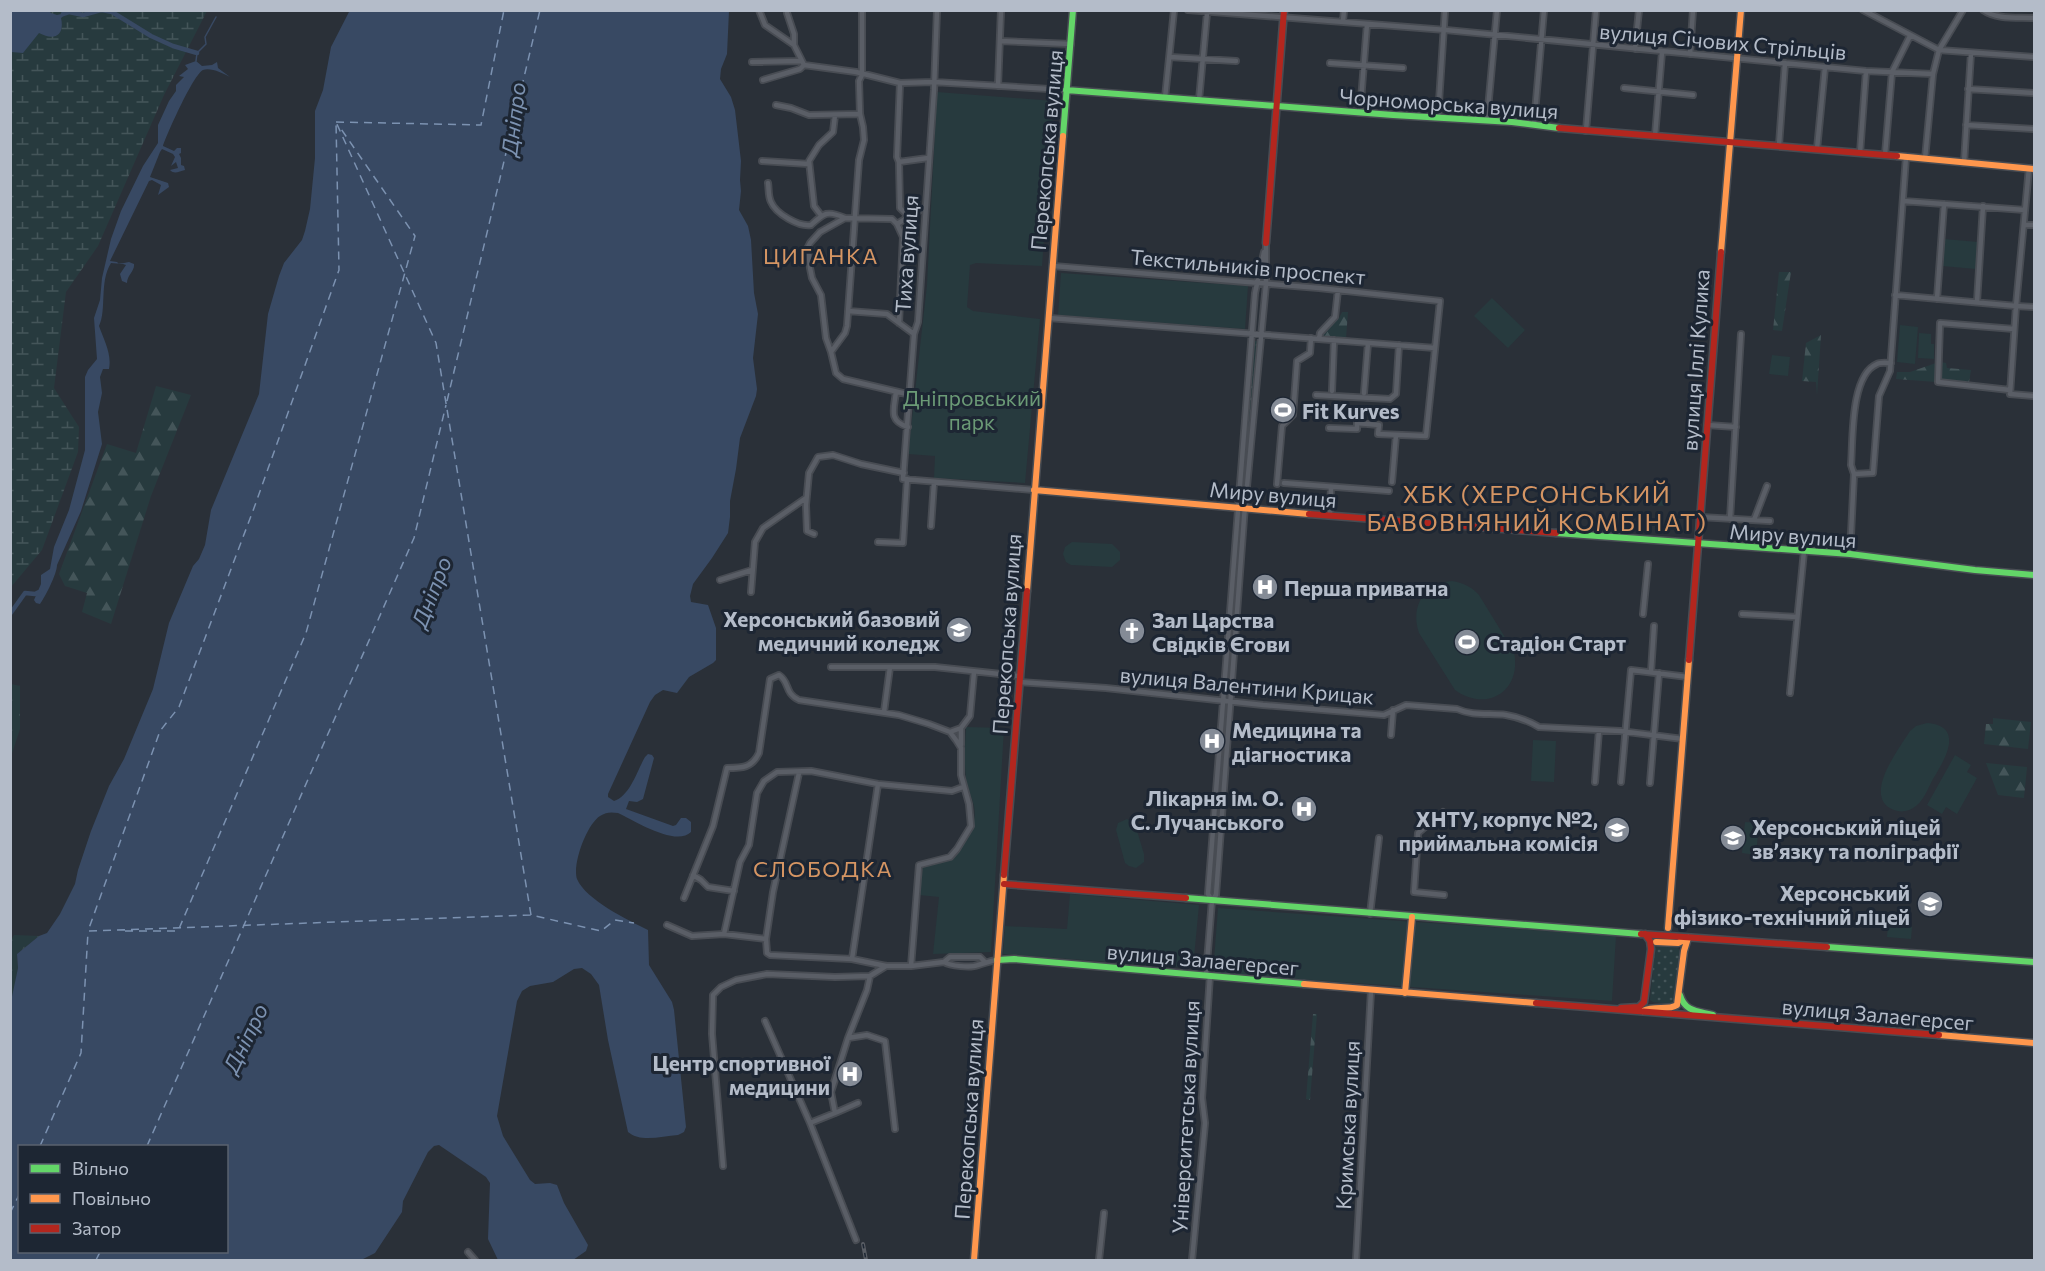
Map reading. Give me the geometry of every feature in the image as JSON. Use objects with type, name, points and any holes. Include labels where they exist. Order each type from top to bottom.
[{"type":"street","points":[[759,10],[765,25],[794,45]]},
{"type":"street","points":[[831,352],[845,333],[849,311],[859,160],[864,140],[859,81],[862,75],[862,10]]},
{"type":"street","name":"Тиха вулиця","points":[[878,542],[903,543],[908,427],[914,334],[918,322],[937,10]]},
{"type":"street","points":[[998,86],[1001,10]]},
{"type":"street","name":"Перекопська вулиця","points":[[974,1260],[1073,10]]},
{"type":"street","points":[[1166,98],[1174,10]]},
{"type":"street","name":"вулиця Січових Стрільців","points":[[1188,10],[1283,14],[1736,59],[1866,71],[1933,74]]},
{"type":"street","points":[[1343,21],[1344,10]]},
{"type":"street","points":[[1438,117],[1445,10]]},
{"type":"street","points":[[1487,120],[1497,10]]},
{"type":"street","points":[[1534,124],[1544,10]]},
{"type":"street","points":[[1586,131],[1596,10]]},
{"type":"street","points":[[1635,49],[1639,10]]},
{"type":"street","points":[[1690,54],[1693,10]]},
{"type":"street","name":"вулиця Іллі Кулика","points":[[1668,928],[1741,10]]},
{"type":"street","points":[[1863,10],[1939,50],[2034,57]]},
{"type":"street","points":[[1925,159],[1933,74],[1939,50],[1963,10]]},
{"type":"street","points":[[1983,10],[1988,14],[2000,16],[2034,18]]},
{"type":"street","points":[[1199,100],[1210,12]]},
{"type":"street","points":[[763,80],[800,69],[802,63],[794,45],[794,34],[787,13]]},
{"type":"street","name":"Університетська вулиця","points":[[1212,900],[1208,894],[1223,701],[1266,284],[1266,243],[1278,106],[1283,14]]},
{"type":"street","points":[[1360,113],[1368,24]]},
{"type":"street","points":[[1885,155],[1892,72],[1910,36]]},
{"type":"street","points":[[1000,41],[1071,44]]},
{"type":"street","points":[[1655,136],[1662,52]]},
{"type":"street","points":[[1964,163],[1971,53]]},
{"type":"street","points":[[1170,57],[1236,61]]},
{"type":"street","name":"Чорноморська вулиця","points":[[752,62],[802,63],[900,83],[933,82],[1066,90],[1360,113],[1487,120],[1586,131],[2032,169]]},
{"type":"street","points":[[1330,63],[1402,68]]},
{"type":"street","points":[[1779,146],[1785,63]]},
{"type":"street","points":[[1817,149],[1825,67]]},
{"type":"street","points":[[1860,153],[1866,71]]},
{"type":"street","name":"Тиха вулиця","points":[[900,83],[897,157],[900,208],[908,216]]},
{"type":"street","points":[[1624,88],[1693,95]]},
{"type":"street","points":[[1968,89],[2034,93]]},
{"type":"street","points":[[776,105],[809,115],[860,114]]},
{"type":"street","points":[[820,214],[814,206],[809,164],[819,145],[833,132],[836,115]]},
{"type":"street","points":[[1966,124],[2034,129]]},
{"type":"street","points":[[1854,474],[1873,473],[1880,396],[1890,371],[1906,157]]},
{"type":"street","points":[[899,162],[928,159]]},
{"type":"street","points":[[762,161],[809,164]]},
{"type":"street","points":[[2010,392],[2025,210],[2032,169]]},
{"type":"street","points":[[768,183],[771,204],[780,213],[806,226],[811,225],[820,214]]},
{"type":"street","points":[[1903,201],[2025,210]]},
{"type":"street","points":[[1937,299],[1944,204]]},
{"type":"street","points":[[1977,302],[1983,206]]},
{"type":"street","points":[[911,395],[843,378],[836,373],[826,338],[821,295],[812,278],[808,247],[820,232],[845,218],[892,219],[897,224],[925,207]]},
{"type":"street","points":[[820,214],[833,214],[845,218]]},
{"type":"street","name":"Тиха вулиця","points":[[897,224],[903,237],[899,323]]},
{"type":"street","points":[[2024,225],[2034,225]]},
{"type":"street","name":"Університетська вулиця","points":[[1192,1260],[1205,1123],[1202,1098],[1212,900],[1216,895],[1231,701],[1252,333],[1257,284],[1266,243]]},
{"type":"street","name":"Текстильників проспект","points":[[1053,266],[1440,301],[1435,348]]},
{"type":"street","points":[[1319,339],[1320,333],[1335,318],[1338,290]]},
{"type":"street","points":[[1895,295],[2034,307]]},
{"type":"street","points":[[849,311],[886,315],[914,334]]},
{"type":"street","points":[[1049,318],[1435,348],[1426,436],[1378,434],[1379,425],[1357,423],[1357,429],[1329,428]]},
{"type":"street","points":[[2014,328],[1940,323],[1938,382],[2034,396]]},
{"type":"street","points":[[1730,519],[1741,334]]},
{"type":"street","points":[[1277,484],[1282,426],[1293,415],[1298,361],[1310,352],[1311,338]]},
{"type":"street","points":[[1332,391],[1334,340]]},
{"type":"street","points":[[1364,393],[1368,343]]},
{"type":"street","points":[[1316,395],[1390,399],[1396,394],[1399,345]]},
{"type":"street","points":[[1850,554],[1854,474],[1851,465],[1855,401],[1864,375],[1877,363],[1891,363]]},
{"type":"street","points":[[896,392],[894,418],[896,422],[908,427]]},
{"type":"street","points":[[1707,425],[1736,427]]},
{"type":"street","points":[[1392,482],[1396,435]]},
{"type":"street","name":"Миру вулиця","points":[[806,498],[809,473],[818,457],[833,455],[905,477],[934,482],[1330,516],[1850,554],[2034,575]]},
{"type":"street","points":[[931,526],[934,482]]},
{"type":"street","points":[[1284,483],[1389,491]]},
{"type":"street","points":[[1754,520],[1767,486]]},
{"type":"street","points":[[1330,516],[1331,487]]},
{"type":"street","points":[[806,498],[807,531],[814,534]]},
{"type":"street","points":[[751,592],[755,542],[763,528],[806,498]]},
{"type":"street","points":[[1700,517],[1770,521]]},
{"type":"street","points":[[1790,693],[1804,551]]},
{"type":"street","points":[[1643,614],[1648,564]]},
{"type":"street","points":[[720,580],[752,570]]},
{"type":"street","points":[[1743,614],[1797,617]]},
{"type":"street","points":[[1651,672],[1654,626]]},
{"type":"street","name":"вулиця Валентини Крицак","points":[[831,667],[935,667],[1019,679],[1223,701],[1384,715],[1406,705],[1457,709],[1465,712],[1508,716],[1539,727],[1625,732],[1683,739]]},
{"type":"street","points":[[884,712],[890,667]]},
{"type":"street","points":[[1621,782],[1631,670],[1688,677]]},
{"type":"street","points":[[950,732],[961,728],[970,716],[974,672]]},
{"type":"street","points":[[1650,783],[1659,673]]},
{"type":"street","points":[[684,898],[713,826],[727,768],[747,767],[755,760],[763,735],[765,709],[772,676],[782,676],[789,693],[799,700],[884,712],[929,724],[950,732],[961,748]]},
{"type":"street","points":[[1391,735],[1393,710]]},
{"type":"street","points":[[911,966],[918,868],[921,864],[950,857],[968,833],[971,817],[963,787],[961,728]]},
{"type":"street","points":[[1595,782],[1599,730]]},
{"type":"street","points":[[724,934],[740,862],[749,845],[758,793],[764,780],[777,772],[811,771],[878,784],[952,791],[963,787]]},
{"type":"street","points":[[799,773],[766,939],[766,950],[770,955],[852,959],[886,966],[944,962],[950,957],[980,957],[984,961]]},
{"type":"street","points":[[852,959],[878,784]]},
{"type":"street","points":[[1443,812],[1418,833],[1414,892],[1444,895]]},
{"type":"street","points":[[1370,914],[1378,838]]},
{"type":"street","points":[[693,875],[708,887],[734,891]]},
{"type":"street","points":[[1004,884],[1673,937],[1734,939],[2034,962]]},
{"type":"street","points":[[1405,993],[1412,917]]},
{"type":"street","points":[[667,925],[692,936],[724,934],[766,939]]},
{"type":"street","points":[[1651,949],[1668,928],[1684,951]]},
{"type":"street","points":[[1645,934],[1650,941],[1651,949],[1648,1002],[1657,1013]]},
{"type":"street","points":[[1656,942],[1678,943],[1688,938]]},
{"type":"street","points":[[1642,1012],[1651,1007],[1672,1008],[1677,1005],[1684,951],[1688,938]]},
{"type":"street","name":"вулиця Залаегерсег","points":[[998,960],[1014,959],[1371,991],[1616,1008]]},
{"type":"street","points":[[944,962],[950,966],[979,965],[984,961],[998,960]]},
{"type":"street","points":[[723,1166],[712,1034],[713,995],[721,987],[736,980],[767,974],[870,976],[886,966]]},
{"type":"street","points":[[835,1113],[831,1092],[870,976]]},
{"type":"street","name":"Кримська вулиця","points":[[1356,1260],[1371,991]]},
{"type":"street","points":[[1680,994],[1682,1002],[1690,1011],[1720,1017]]},
{"type":"street","points":[[1616,1008],[1639,1007],[1647,995]]},
{"type":"street","points":[[1616,1008],[1720,1017]]},
{"type":"street","name":"вулиця Залаегерсег","points":[[1720,1017],[2034,1043]]},
{"type":"street","points":[[765,1021],[810,1123],[856,1240]]},
{"type":"street","points":[[849,1038],[867,1035],[885,1041],[895,1129]]},
{"type":"street","points":[[810,1123],[858,1103]]},
{"type":"street","points":[[1098,1260],[1104,1213]]},
{"type":"street","points":[[468,1252],[475,1260]]},
{"type":"green space","points":[[11,11],[207,11],[164,95],[98,246],[66,292],[54,388],[79,427],[78,452],[42,550],[11,587]]},
{"type":"green space","name":"Дніпровський парк","points":[[937,92],[1054,101],[1042,266],[976,263],[970,265],[967,307],[973,311],[1040,319],[1025,483],[934,478],[935,456],[908,454],[927,285]]},
{"type":"green space","points":[[1944,239],[1978,242],[1976,269],[1942,266]]},
{"type":"green space","points":[[1779,272],[1791,272],[1782,331],[1773,330]]},
{"type":"green space","points":[[1061,273],[1248,286],[1245,329],[1058,315]]},
{"type":"green space","points":[[1492,298],[1525,330],[1508,348],[1474,316]]},
{"type":"green space","points":[[1342,312],[1348,312],[1346,338],[1323,336],[1322,333],[1339,318]]},
{"type":"green space","points":[[1900,325],[1918,327],[1915,364],[1897,362]]},
{"type":"green space","points":[[1919,333],[1931,334],[1934,359],[1918,358]]},
{"type":"green space","points":[[1821,335],[1817,395],[1816,382],[1802,381],[1806,343]]},
{"type":"green space","points":[[1254,341],[1257,341],[1244,496],[1241,495]]},
{"type":"green space","points":[[1772,355],[1790,357],[1788,376],[1769,374]]},
{"type":"green space","points":[[1940,362],[1946,363],[1947,368],[1971,370],[1969,382],[1940,379]]},
{"type":"green space","points":[[1936,363],[1936,382],[1896,379],[1897,372],[1910,372]]},
{"type":"green space","points":[[156,386],[191,395],[151,496],[111,624],[82,612],[87,593],[65,586],[59,574],[107,444],[136,453]]},
{"type":"green space","points":[[1642,489],[1666,491],[1664,506],[1643,505]]},
{"type":"green space","points":[[1240,521],[1242,521],[1229,696],[1226,696]]},
{"type":"green space","points":[[1072,542],[1112,544],[1120,552],[1120,560],[1112,567],[1071,565],[1066,562],[1063,554],[1065,547]]},
{"type":"green space","name":"Стадіон Старт","points":[[1452,581],[1467,585],[1479,595],[1514,652],[1513,678],[1500,694],[1490,698],[1467,697],[1455,690],[1419,633],[1416,614],[1422,598],[1434,587]]},
{"type":"green space","points":[[11,684],[20,686],[20,729],[11,756]]},
{"type":"green space","points":[[1225,711],[1228,711],[1214,889],[1211,889]]},
{"type":"green space","points":[[1993,718],[2031,722],[2028,749],[1984,744],[1986,724],[1993,724]]},
{"type":"green space","points":[[1927,723],[1946,730],[1949,745],[1946,754],[1919,803],[1906,811],[1894,810],[1885,804],[1881,795],[1886,772],[1910,731],[1916,726]]},
{"type":"green space","points":[[966,727],[1004,728],[991,952],[933,954],[939,897],[919,895],[923,866],[951,860],[972,828],[975,814],[966,779]]},
{"type":"green space","points":[[1533,740],[1556,741],[1554,782],[1531,781]]},
{"type":"green space","points":[[1955,755],[1971,765],[1967,772],[1977,778],[1957,814],[1946,807],[1942,814],[1927,805]]},
{"type":"green space","points":[[1986,763],[2027,767],[2024,798],[1998,795]]},
{"type":"green space","points":[[1127,819],[1135,824],[1144,854],[1144,862],[1136,868],[1125,863],[1116,830],[1118,823]]},
{"type":"green space","points":[[1745,822],[1759,823],[1756,855],[1742,853]]},
{"type":"green space","points":[[1070,894],[1199,905],[1193,968],[1003,954],[1005,926],[1067,929]]},
{"type":"green space","points":[[1218,908],[1616,936],[1612,1001],[1213,973]]},
{"type":"green space","points":[[1888,925],[1912,927],[1911,939],[1887,937]]},
{"type":"green space","points":[[14,935],[39,936],[17,954],[18,968],[11,1005],[11,940]]},
{"type":"green space","points":[[1658,946],[1678,948],[1680,952],[1675,1001],[1671,1004],[1650,1000],[1655,948]]},
{"type":"green space","points":[[1313,1014],[1317,1014],[1310,1100],[1306,1099]]},
{"type":"water","points":[[11,10],[49,11],[57,15],[69,12],[61,18],[60,33],[49,37],[39,33],[23,53],[11,52]]},
{"type":"water","name":"Дніпро","points":[[350,10],[729,11],[727,54],[720,79],[731,97],[735,110],[741,161],[739,210],[748,226],[751,240],[754,293],[758,314],[753,358],[757,389],[740,438],[730,501],[728,533],[693,584],[690,596],[691,602],[708,605],[716,628],[716,660],[689,677],[677,693],[663,690],[655,695],[608,794],[608,797],[614,801],[620,798],[632,782],[645,757],[648,754],[652,755],[654,758],[643,799],[637,802],[629,801],[626,809],[673,826],[681,818],[686,818],[691,822],[691,832],[684,836],[666,835],[618,813],[604,814],[595,820],[586,835],[576,872],[582,887],[598,902],[648,930],[649,965],[672,1002],[674,1010],[686,1127],[684,1132],[678,1135],[652,1138],[639,1137],[628,1132],[608,1040],[599,985],[591,974],[582,968],[574,969],[553,982],[530,986],[522,991],[517,1001],[497,1116],[503,1136],[530,1180],[535,1184],[557,1185],[564,1203],[588,1245],[586,1251],[573,1260],[498,1260],[488,1239],[490,1183],[486,1177],[439,1145],[434,1146],[428,1152],[403,1201],[402,1212],[375,1253],[361,1260],[11,1260],[10,1006],[18,968],[17,954],[39,936],[47,933],[60,914],[75,884],[91,831],[109,786],[124,759],[153,689],[169,623],[193,566],[205,545],[211,510],[259,394],[268,314],[284,263],[302,240],[310,209],[315,158],[315,111],[323,90],[331,47]]},
{"type":"water","points":[[196,61],[202,66],[217,62],[218,68],[230,77],[209,69],[199,74],[181,105],[163,146],[174,151],[181,148],[179,154],[181,165],[185,170],[175,172],[170,170],[178,168],[176,162],[171,166],[175,157],[162,149],[150,177],[168,183],[169,187],[158,195],[161,185],[152,180],[149,181],[110,261],[119,264],[111,263],[107,271],[103,312],[99,326],[110,363],[109,369],[103,369],[100,377],[102,393],[98,412],[102,444],[81,511],[48,591],[40,604],[34,600],[41,584],[41,575],[50,569],[54,547],[69,510],[85,450],[85,377],[97,359],[94,318],[100,300],[102,278],[111,239],[121,211],[143,166],[158,143],[158,125],[176,91],[176,85],[184,77],[179,76],[188,69],[185,65]]},
{"type":"water","points":[[129,262],[134,264],[127,283],[122,281],[120,274],[126,265],[120,264]]},
{"type":"waterway","points":[[63,14],[69,12],[83,15],[101,10]]},
{"type":"waterway","points":[[102,10],[112,12],[151,36],[173,46],[197,53]]},
{"type":"waterway","points":[[196,61],[197,53],[206,44],[205,37],[216,17]]},
{"type":"waterway","points":[[10,614],[25,593],[39,592]]},
{"type":"ferry route","points":[[336,122],[481,125],[504,10]]},
{"type":"ferry route","points":[[447,401],[540,10]]},
{"type":"ferry route","points":[[531,915],[436,343],[336,122],[339,270],[254,508],[179,707],[160,731],[88,931],[531,915],[601,931],[615,920],[634,923]]},
{"type":"ferry route","points":[[125,931],[178,931],[306,633],[415,236],[339,126]]},
{"type":"ferry route","points":[[147,1145],[414,538],[446,405]]},
{"type":"ferry route","points":[[40,1145],[81,1053],[88,932]]},
{"type":"ferry route","points":[[10,1213],[18,1197]]},
{"type":"ferry route","points":[[96,1260],[100,1253]]},
{"type":"railway","points":[[863,1244],[866,1260]]},
{"type":"traffic: fast","points":[[1063,136],[1073,10]]},
{"type":"traffic: fast","points":[[1066,90],[1512,122],[1559,128]]},
{"type":"traffic: fast","points":[[1556,533],[1850,554],[2034,575]]},
{"type":"traffic: fast","points":[[1186,898],[1641,934]]},
{"type":"traffic: fast","points":[[1827,947],[2034,962]]},
{"type":"traffic: fast","points":[[997,960],[1014,959],[1304,984]]},
{"type":"traffic: fast","points":[[1680,995],[1689,1008],[1713,1015]]},
{"type":"traffic: slow","points":[[1721,252],[1741,10]]},
{"type":"traffic: slow","points":[[1027,591],[1063,136]]},
{"type":"traffic: slow","points":[[1897,156],[2034,169]]},
{"type":"traffic: slow","points":[[1034,490],[1309,514]]},
{"type":"traffic: slow","points":[[1668,928],[1689,660]]},
{"type":"traffic: slow","points":[[974,1260],[1004,875]]},
{"type":"traffic: slow","points":[[1405,993],[1412,917]]},
{"type":"traffic: slow","points":[[1656,942],[1678,943],[1688,938]]},
{"type":"traffic: slow","points":[[1643,1011],[1677,1005],[1684,951],[1688,938]]},
{"type":"traffic: slow","points":[[1304,984],[1536,1003]]},
{"type":"traffic: slow","points":[[1939,1035],[2034,1043]]},
{"type":"traffic: jam","points":[[1266,243],[1284,10]]},
{"type":"traffic: jam","points":[[1559,128],[1897,156]]},
{"type":"traffic: jam","points":[[1689,660],[1721,252]]},
{"type":"traffic: jam","points":[[1309,514],[1556,533]]},
{"type":"traffic: jam","points":[[1004,875],[1027,591]]},
{"type":"traffic: jam","points":[[1004,884],[1186,898]]},
{"type":"traffic: jam","points":[[1641,934],[1827,947]]},
{"type":"traffic: jam","points":[[1621,1008],[1639,1007],[1644,1002],[1651,949],[1650,941],[1645,934]]},
{"type":"traffic: jam","points":[[1536,1003],[1939,1035]]},
{"type":"place","name":"Fit Kurves","points":[[1283,410]]},
{"type":"place","name":"Перша приватна","points":[[1265,587]]},
{"type":"place","name":"Херсонський базовий медичний коледж","points":[[959,630]]},
{"type":"place","name":"Зал Царства Свідків Єгови","points":[[1132,631]]},
{"type":"place","name":"Стадіон Старт","points":[[1467,642]]},
{"type":"place","name":"Медицина та діагностика","points":[[1212,741]]},
{"type":"place","name":"Лікарня ім. О. С. Лучанського","points":[[1304,809]]},
{"type":"place","name":"ХНТУ, корпус №2, приймальна комісія","points":[[1617,830]]},
{"type":"place","name":"Херсонський ліцей зв’язку та поліграфії","points":[[1733,838]]},
{"type":"place","name":"Херсонський фізико-технічний ліцей","points":[[1930,904]]},
{"type":"place","name":"Центр спортивної медицини","points":[[850,1074]]},
{"type":"district","name":"ЦИГАНКА","points":[[821,255]]},
{"type":"district","name":"ХБК (ХЕРСОНСЬКИЙ БАВОВНЯНИЙ КОМБІНАТ)","points":[[1537,507]]},
{"type":"district","name":"СЛОБОДКА","points":[[823,868]]}]
